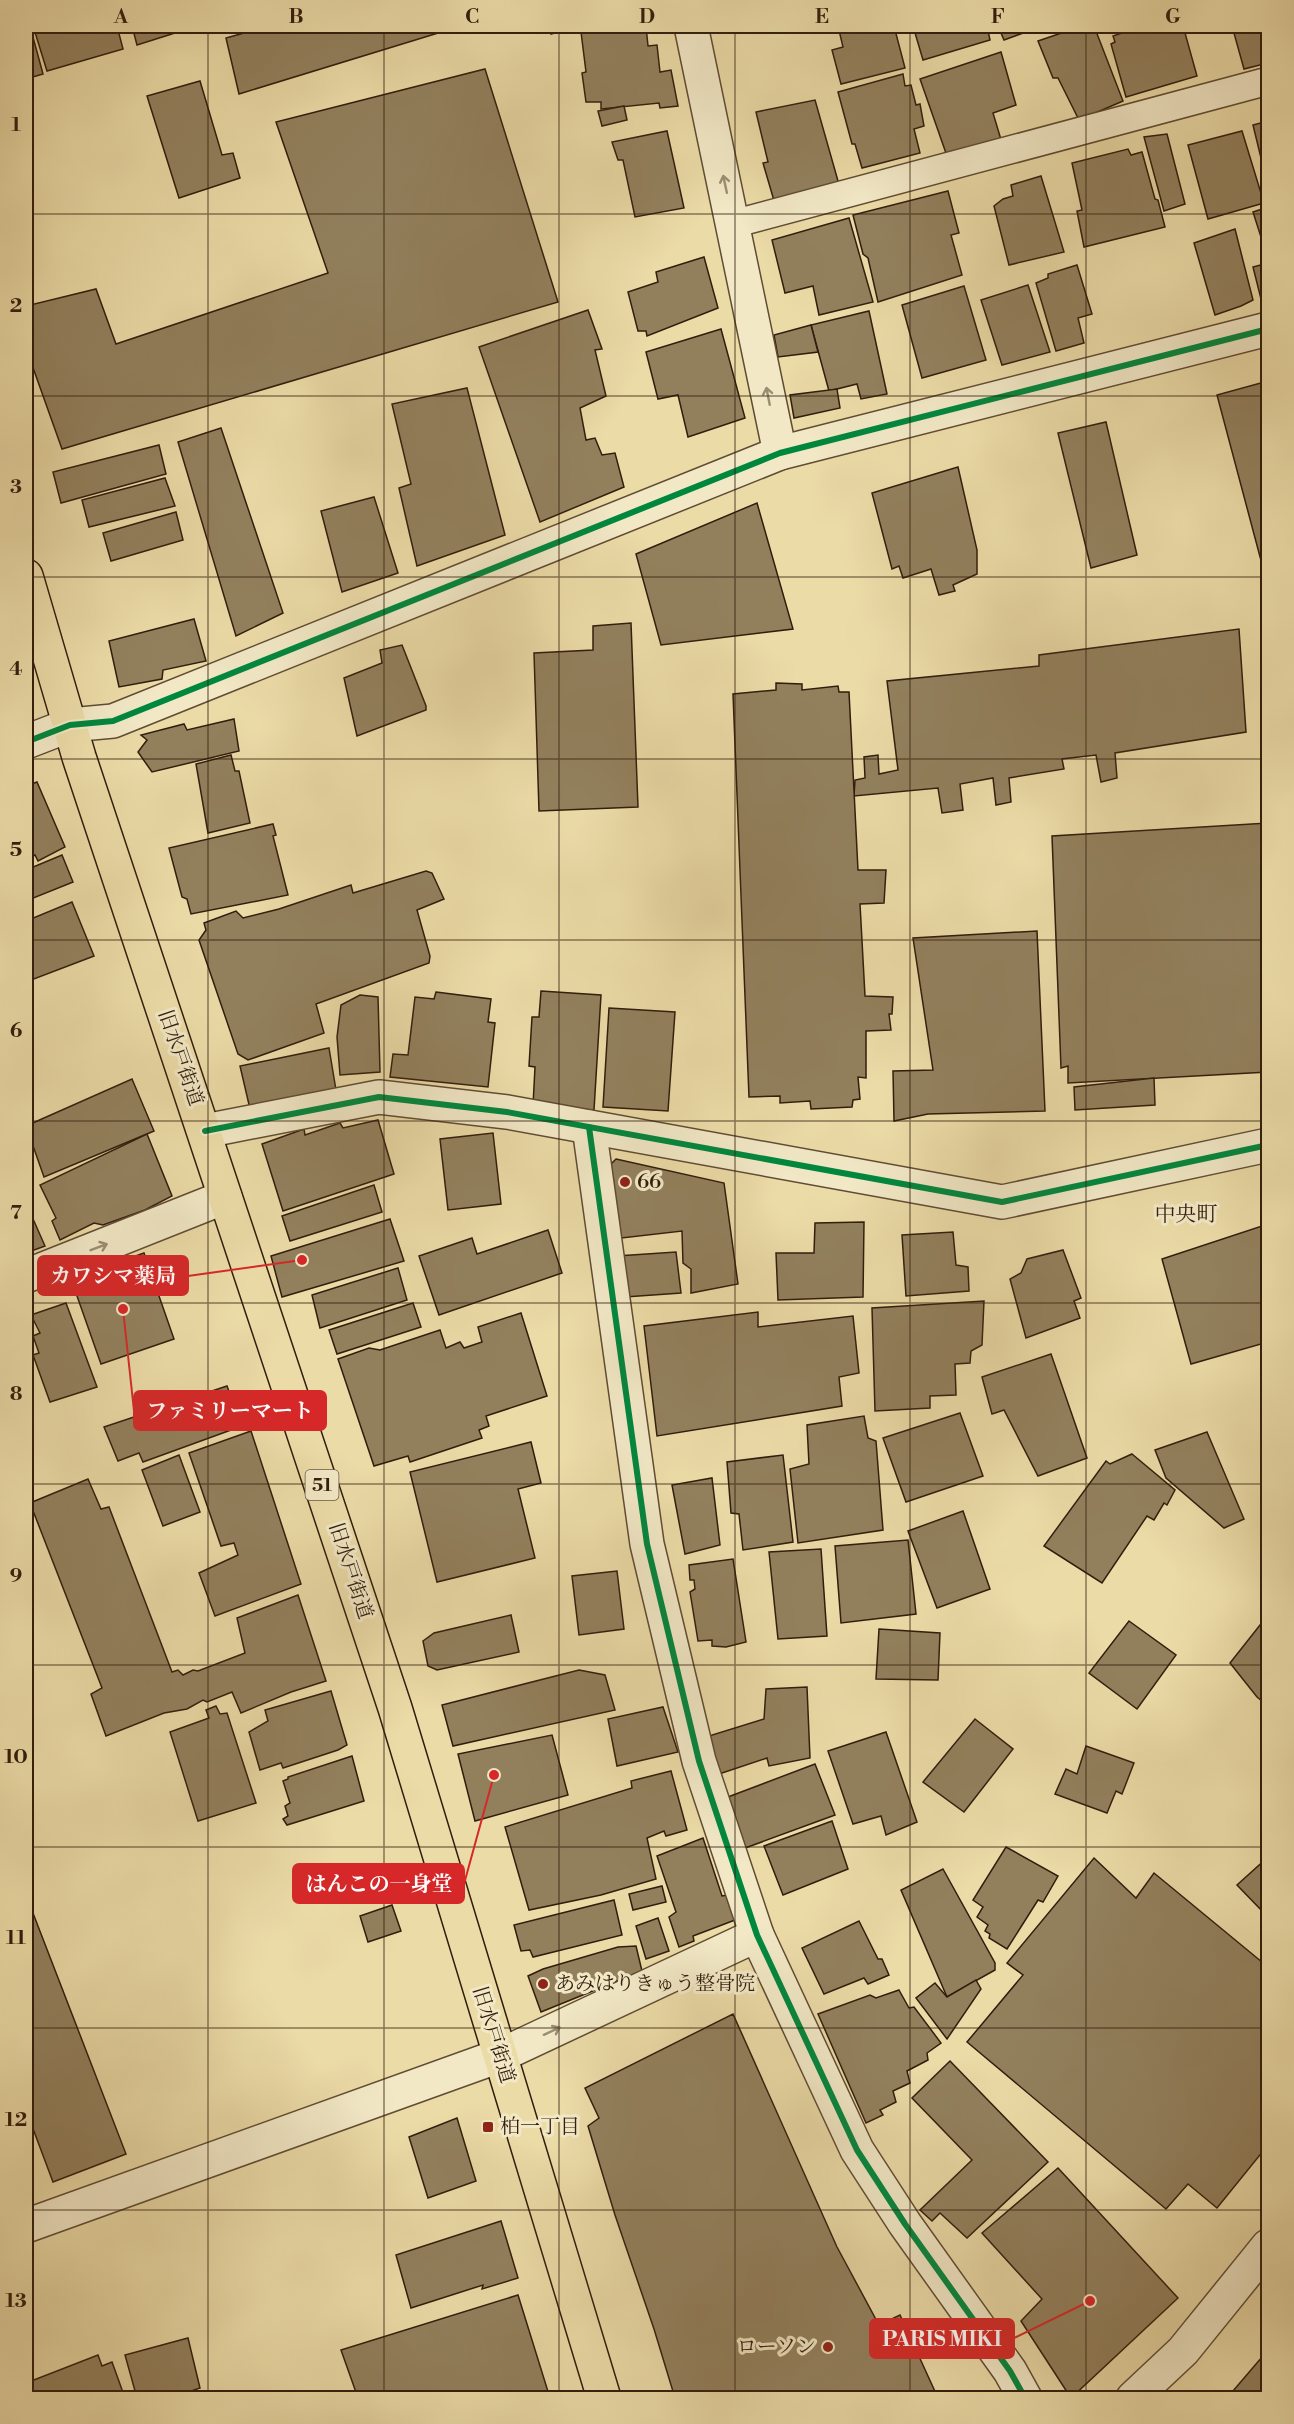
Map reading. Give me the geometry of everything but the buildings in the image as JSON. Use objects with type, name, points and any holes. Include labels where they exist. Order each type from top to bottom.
[{"type":"main road","name":"旧水戸街道","points":[[26,576],[70,725],[374,1642],[604,2398]]},
{"type":"street","points":[[690,26],[780,453]]},
{"type":"street","points":[[26,742],[70,725],[113,721],[780,453],[1269,329]]},
{"type":"street","points":[[205,1131],[379,1097],[507,1112],[1002,1202],[1269,1145]]},
{"type":"street","points":[[589,1127],[647,1544],[699,1761],[757,1935],[857,2150],[905,2224],[1010,2371],[1025,2398]]},
{"type":"street","points":[[26,1276],[225,1197]]},
{"type":"street","points":[[26,2226],[499,2056],[757,1935]]},
{"type":"street","points":[[1133,2398],[1182,2351],[1269,2246]]},
{"type":"lane","points":[[733,224],[1269,81]]},
{"type":"cycle path","points":[[26,742],[70,725],[113,721],[780,453],[1268,329]]},
{"type":"cycle path","points":[[205,1131],[379,1097],[507,1112],[1002,1202],[1268,1145]]},
{"type":"cycle path","points":[[589,1127],[647,1544],[699,1761],[757,1935],[857,2150],[905,2224],[1010,2371],[1025,2398]]},
{"type":"place","name":"66","points":[[625,1182]]},
{"type":"place","name":"カワシマ薬局","points":[[302,1260]]},
{"type":"place","name":"ファミリーマート","points":[[123,1309]]},
{"type":"place","name":"はんこの一身堂","points":[[494,1775]]},
{"type":"place","name":"あみはりきゅう整骨院","points":[[543,1984]]},
{"type":"place","name":"柏一丁目","points":[[488,2127]]},
{"type":"place","name":"PARIS MIKI","points":[[1090,2301]]},
{"type":"place","name":"ローソン","points":[[828,2347]]},
{"type":"district","name":"中央町","points":[[1186,1215]]}]
